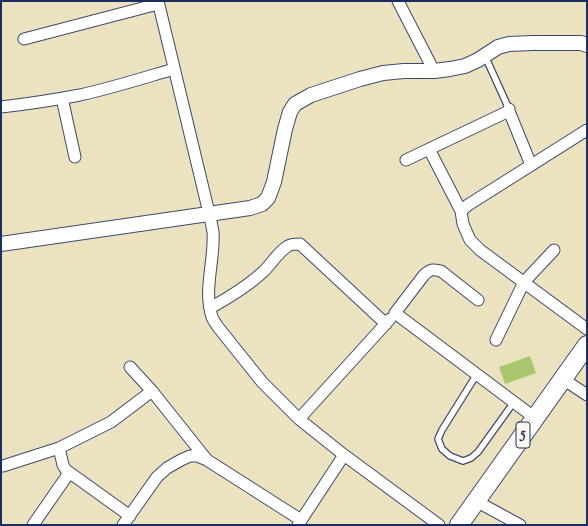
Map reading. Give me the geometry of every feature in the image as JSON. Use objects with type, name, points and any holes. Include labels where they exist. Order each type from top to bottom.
[{"type":"highway","name":"5","points":[[459,525],[587,345]]},
{"type":"street","points":[[398,1],[434,71]]},
{"type":"street","points":[[24,38],[158,2],[210,213],[213,232],[208,292],[212,318],[262,382],[299,419],[344,455],[439,525]]},
{"type":"street","points":[[1,244],[250,208],[262,204],[268,198],[274,182],[290,112],[295,104],[312,95],[383,73],[404,70],[434,71],[464,66],[478,60],[498,47],[509,44],[581,43],[587,45]]},
{"type":"street","points":[[1,107],[62,98],[113,87],[174,69]]},
{"type":"street","points":[[62,98],[75,157]]},
{"type":"street","points":[[406,160],[509,110],[531,165]]},
{"type":"street","points":[[461,211],[587,130]]},
{"type":"street","points":[[429,149],[461,211],[463,224],[470,240],[480,250],[587,329]]},
{"type":"street","points":[[210,308],[229,298],[248,285],[266,269],[278,254],[288,245],[300,244],[386,324]]},
{"type":"street","points":[[496,340],[524,282],[554,250]]},
{"type":"street","points":[[299,419],[386,324],[424,275],[430,270],[435,269],[441,271],[478,300]]},
{"type":"street","points":[[395,313],[535,418]]},
{"type":"street","points":[[130,367],[152,391],[207,460]]},
{"type":"street","points":[[563,379],[587,395]]},
{"type":"street","points":[[3,466],[59,448],[111,422],[152,391]]},
{"type":"street","points":[[59,448],[63,465],[66,470],[130,516]]},
{"type":"street","points":[[123,525],[158,477],[167,468],[190,456],[196,456],[207,460],[299,522],[344,455]]},
{"type":"street","points":[[33,525],[69,472]]},
{"type":"street","points":[[476,501],[520,525]]},
{"type":"lane","points":[[484,56],[509,110]]},
{"type":"lane","points":[[477,374],[442,430],[438,439],[442,449],[450,456],[463,461],[471,458],[478,452],[514,402]]},
{"type":"green space","points":[[530,356],[536,373],[505,384],[499,367]]}]
